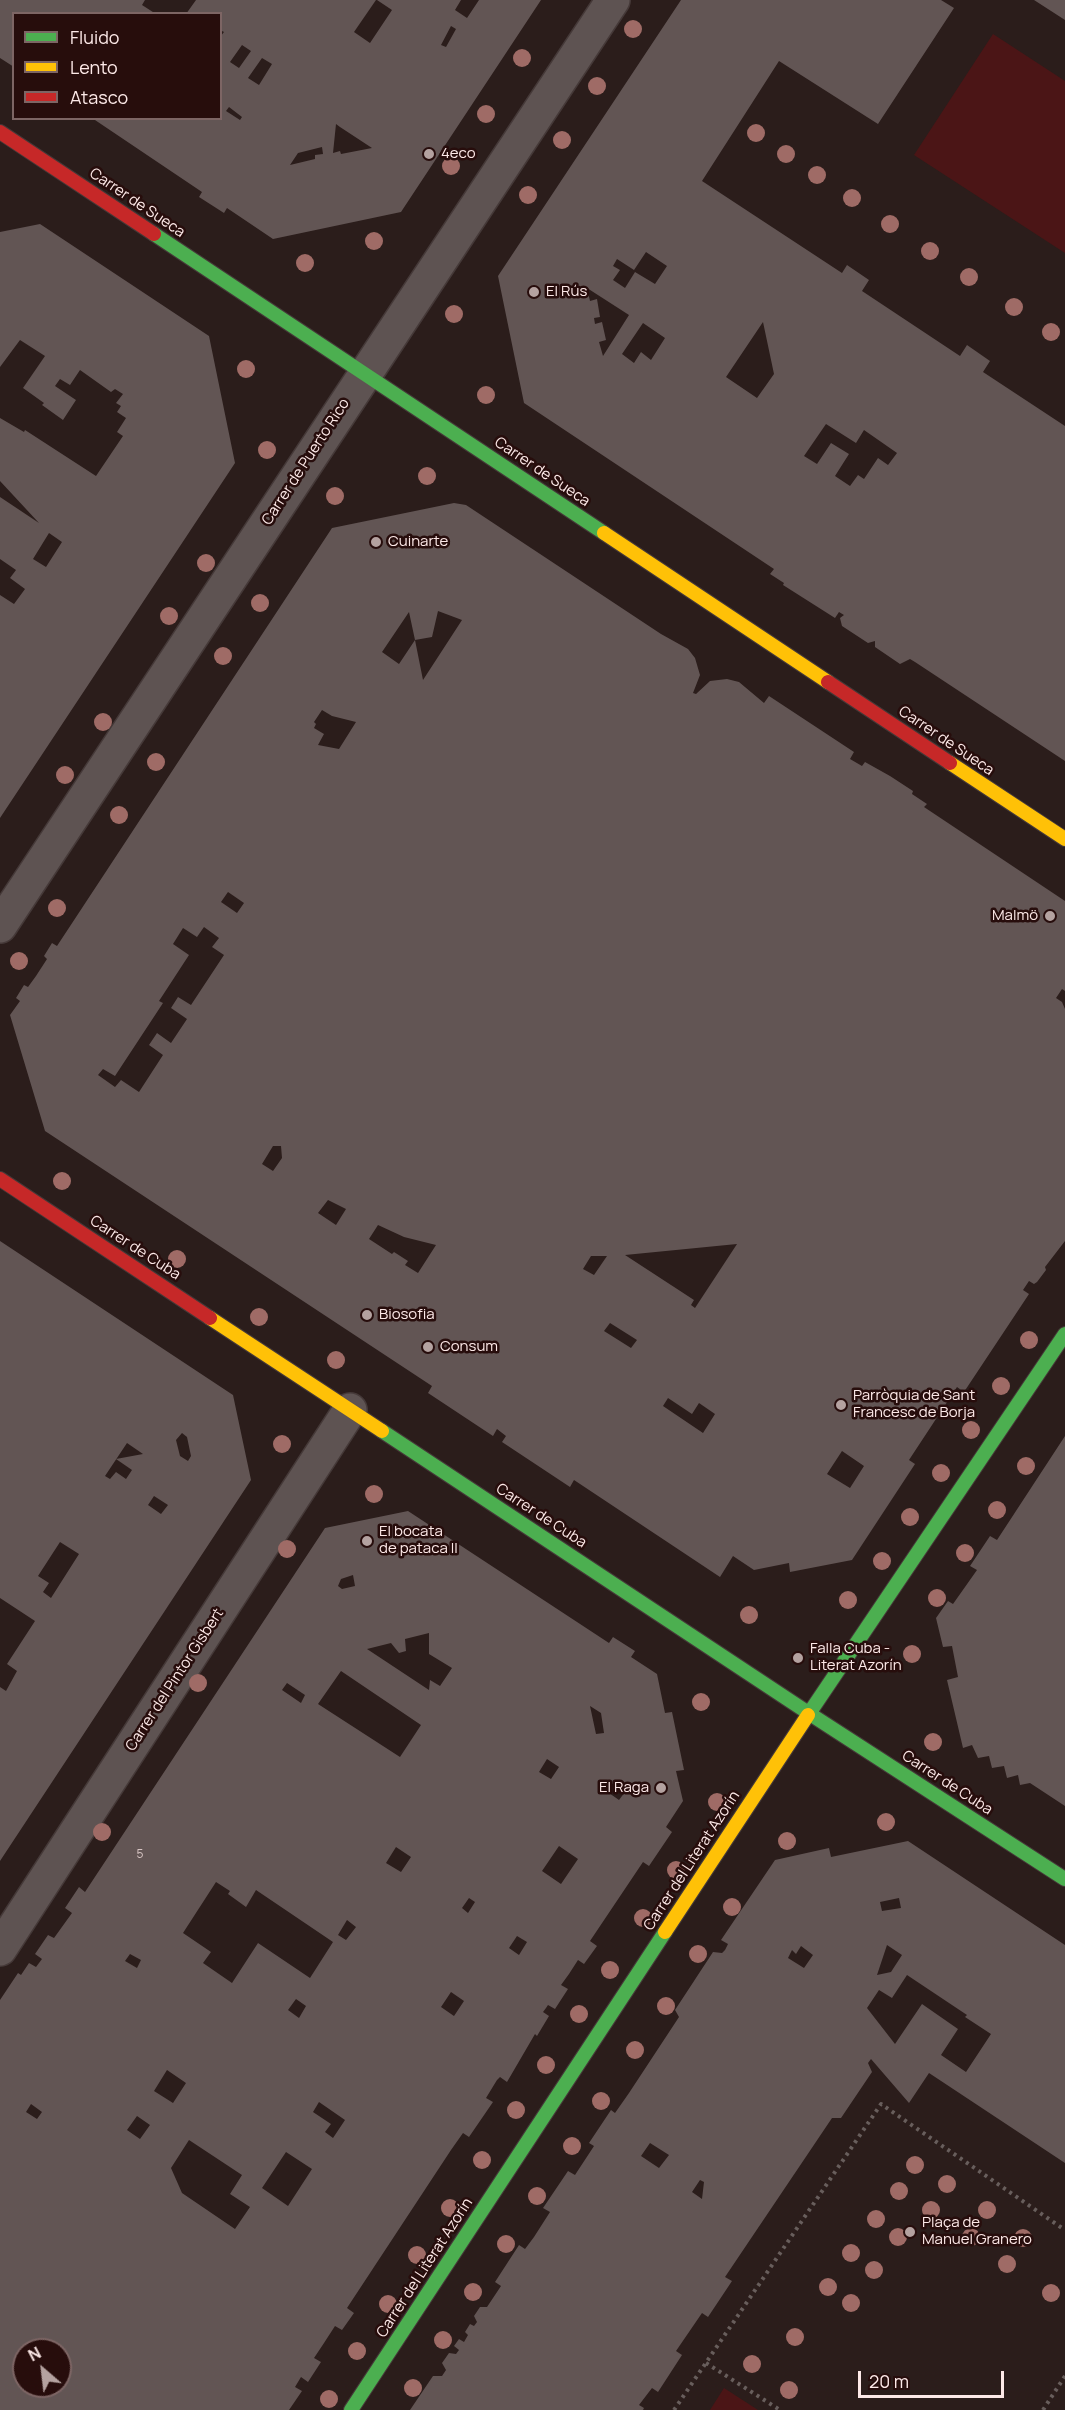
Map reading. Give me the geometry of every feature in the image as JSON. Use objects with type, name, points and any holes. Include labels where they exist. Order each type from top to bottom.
[{"type":"street","name":"Carrer de Puerto Rico","points":[[0,926],[613,0]]},
{"type":"street","name":"Carrer de Sueca","points":[[0,132],[1065,839]]},
{"type":"street","name":"Carrer de Cuba","points":[[0,1179],[810,1714],[1065,1879]]},
{"type":"street","name":"Carrer del Literat Azorín","points":[[351,2410],[810,1714],[1065,1334]]},
{"type":"street","name":"Carrer del Pintor Gisbert","points":[[0,1949],[350,1410]]},
{"type":"path","points":[[674,2410],[881,2104],[1065,2230]]},
{"type":"path","points":[[706,2363],[780,2410]]},
{"type":"path","points":[[1043,2410],[1065,2376]]},
{"type":"shaded area","points":[[993,34],[1065,81],[1065,253],[914,155]]},
{"type":"shaded area","points":[[724,2388],[758,2410],[710,2410]]},
{"type":"building","points":[[0,0],[145,0],[142,5],[153,12],[12,12],[12,66],[0,58]]},
{"type":"building","points":[[196,0],[376,0],[354,32],[370,43],[392,10],[377,0],[461,0],[455,10],[467,18],[479,0],[541,0],[401,212],[273,239],[227,208],[224,213],[199,197],[202,192],[95,120],[222,120],[222,34],[224,32],[222,31],[222,12],[187,12]],"holes":[[[451,26],[456,29],[446,47],[441,45]],[[242,45],[251,51],[239,68],[230,62]],[[262,58],[272,64],[259,85],[248,78]],[[229,107],[242,117],[240,120],[226,111]],[[336,124],[372,148],[341,154],[340,151],[333,153]],[[322,147],[323,154],[315,155],[315,159],[290,165],[298,153]]]},
{"type":"building","points":[[681,0],[941,0],[954,8],[878,124],[779,61],[702,181],[842,273],[847,265],[869,280],[862,291],[960,356],[967,345],[990,361],[983,372],[1065,426],[1065,761],[915,662],[910,659],[900,664],[875,647],[875,641],[868,643],[842,626],[840,618],[844,615],[839,612],[835,618],[783,585],[784,583],[770,574],[774,569],[524,403],[498,276]],"holes":[[[646,252],[667,266],[655,284],[635,272],[625,288],[613,280],[620,270],[613,266],[617,259],[634,270]],[[587,288],[629,315],[603,356],[599,342],[606,340],[602,322],[595,324],[594,318],[600,317],[597,299],[590,301]],[[763,322],[774,374],[757,398],[726,377]],[[643,323],[665,338],[651,360],[641,352],[634,363],[622,354]],[[826,424],[856,443],[864,430],[897,453],[888,465],[878,458],[864,479],[858,475],[850,486],[835,476],[849,454],[831,443],[817,464],[804,456]]]},
{"type":"building","points":[[1034,0],[1065,0],[1065,20]]},
{"type":"building","points":[[40,224],[209,336],[235,463],[0,818],[0,595],[14,604],[25,589],[10,578],[16,570],[0,559],[0,497],[39,523],[0,481],[0,418],[24,432],[25,430],[96,476],[123,436],[117,432],[126,418],[117,412],[121,406],[116,403],[123,394],[115,389],[111,392],[80,370],[70,385],[60,379],[55,386],[76,400],[63,420],[42,405],[44,403],[23,388],[45,356],[20,340],[0,367],[0,232]],"holes":[[[49,533],[62,542],[46,567],[33,559]]]},
{"type":"building","points":[[454,503],[466,505],[661,634],[688,649],[695,658],[700,675],[693,693],[696,694],[710,681],[727,679],[739,682],[764,703],[769,696],[854,752],[850,759],[862,766],[865,762],[913,791],[912,794],[927,804],[924,807],[1065,901],[1065,991],[1062,989],[1056,998],[1062,1002],[1065,1009],[1065,1241],[1045,1267],[1046,1270],[1037,1282],[1034,1284],[1029,1281],[1023,1290],[1029,1294],[964,1392],[957,1387],[909,1460],[915,1464],[852,1560],[790,1572],[789,1563],[754,1570],[733,1556],[720,1577],[574,1480],[570,1487],[502,1442],[506,1436],[497,1429],[493,1436],[428,1393],[432,1386],[45,1131],[10,1015],[20,1001],[16,998],[24,985],[28,987],[36,976],[47,959],[44,956],[52,943],[57,946],[332,528]],"holes":[[[438,611],[462,620],[423,680],[415,640],[432,637]],[[409,612],[415,640],[399,664],[382,652]],[[322,710],[332,716],[356,722],[339,749],[318,745],[324,734],[314,728],[316,724],[314,722]],[[228,892],[244,903],[237,913],[221,902]],[[204,927],[219,938],[212,947],[224,955],[191,1005],[178,997],[171,1008],[187,1019],[171,1043],[157,1033],[149,1045],[163,1055],[139,1092],[121,1080],[115,1087],[98,1075],[103,1069],[115,1076],[163,1003],[159,1001],[189,955],[173,944],[183,928],[197,937]],[[273,1146],[281,1146],[282,1158],[273,1171],[262,1164]],[[328,1200],[346,1209],[336,1225],[318,1213]],[[378,1225],[404,1237],[436,1245],[418,1273],[405,1265],[408,1261],[394,1252],[392,1254],[369,1239]],[[737,1244],[695,1308],[691,1305],[694,1300],[625,1255]],[[591,1256],[607,1256],[594,1275],[583,1269]],[[610,1323],[637,1340],[631,1348],[604,1331]],[[668,1398],[692,1414],[699,1403],[715,1414],[703,1433],[663,1406]],[[842,1451],[864,1466],[850,1488],[827,1474]]]},
{"type":"building","points":[[0,1241],[233,1395],[251,1480],[0,1861],[0,1687],[6,1691],[17,1671],[7,1664],[35,1621],[0,1598]],"holes":[[[182,1433],[187,1437],[191,1456],[188,1461],[180,1456],[176,1440]],[[127,1443],[143,1454],[116,1459]],[[116,1459],[132,1470],[126,1479],[116,1472],[110,1479],[105,1476]],[[154,1496],[168,1505],[161,1514],[148,1505]],[[60,1542],[79,1554],[51,1598],[43,1592],[49,1583],[38,1576]]]},
{"type":"building","points":[[1065,1436],[1065,1806],[1030,1783],[1020,1785],[1018,1775],[1007,1778],[1004,1766],[992,1768],[989,1756],[978,1758],[972,1745],[963,1748],[947,1680],[958,1677],[952,1646],[943,1647],[936,1618],[948,1601],[953,1604],[977,1570],[970,1566],[990,1536],[997,1540]]},
{"type":"building","points":[[408,1511],[609,1643],[613,1637],[635,1651],[631,1657],[657,1674],[665,1713],[672,1712],[684,1770],[676,1771],[683,1801],[666,1827],[672,1832],[649,1866],[643,1862],[590,1941],[597,1946],[584,1964],[578,1960],[561,1985],[568,1989],[555,2009],[548,2005],[543,2012],[549,2016],[537,2036],[535,2034],[507,2082],[500,2077],[497,2080],[486,2098],[493,2102],[469,2137],[463,2133],[451,2150],[347,2308],[354,2313],[342,2330],[335,2326],[314,2358],[321,2362],[308,2382],[301,2377],[295,2387],[302,2391],[289,2410],[0,2410],[0,2000],[18,1973],[21,1975],[29,1963],[36,1967],[42,1959],[35,1954],[48,1935],[54,1938],[72,1913],[65,1908],[79,1887],[85,1892],[325,1528]],"holes":[[[353,1575],[355,1586],[342,1589],[338,1586],[341,1579]],[[429,1633],[429,1654],[452,1668],[440,1686],[430,1680],[429,1690],[367,1649],[391,1643],[399,1653],[406,1651],[405,1639]],[[341,1671],[421,1725],[400,1757],[318,1704]],[[287,1683],[305,1695],[301,1703],[282,1690]],[[590,1706],[601,1713],[604,1733],[596,1734]],[[547,1759],[559,1767],[551,1779],[539,1772]],[[622,1782],[625,1792],[619,1800],[599,1786]],[[559,1846],[578,1859],[561,1884],[542,1871]],[[396,1847],[411,1857],[401,1872],[386,1863]],[[216,1882],[230,1891],[228,1894],[246,1907],[256,1890],[333,1942],[310,1978],[258,1943],[232,1983],[203,1963],[211,1952],[183,1933]],[[469,1898],[475,1902],[468,1913],[462,1908]],[[347,1920],[356,1927],[346,1940],[338,1935]],[[517,1936],[527,1942],[519,1955],[509,1948]],[[130,1954],[141,1960],[137,1968],[125,1961]],[[451,1992],[464,2001],[454,2016],[441,2007]],[[296,1999],[306,2006],[299,2018],[288,2010]],[[167,2070],[186,2083],[173,2103],[154,2091]],[[319,2102],[345,2120],[333,2138],[325,2132],[331,2124],[313,2112]],[[31,2104],[42,2112],[37,2119],[26,2112]],[[137,2116],[150,2125],[140,2139],[127,2130]],[[189,2140],[242,2175],[230,2194],[250,2207],[235,2229],[182,2193],[171,2168]],[[286,2152],[312,2169],[288,2206],[262,2188]]]},
{"type":"building","points":[[908,1841],[1065,1945],[1065,2163],[929,2073],[909,2103],[871,2059],[868,2063],[872,2072],[841,2118],[832,2118],[725,2277],[732,2281],[708,2317],[702,2313],[676,2351],[682,2355],[658,2392],[652,2388],[639,2405],[644,2408],[643,2410],[410,2410],[433,2376],[442,2376],[446,2370],[442,2363],[449,2353],[456,2354],[459,2350],[454,2346],[459,2339],[464,2342],[468,2335],[465,2332],[470,2324],[474,2326],[477,2322],[474,2316],[480,2307],[487,2307],[501,2286],[495,2282],[519,2245],[525,2249],[534,2237],[550,2212],[543,2208],[568,2171],[575,2175],[594,2146],[589,2143],[611,2110],[615,2113],[679,2017],[675,2010],[713,1952],[722,1953],[725,1950],[728,1944],[721,1940],[775,1860],[829,1848],[831,1857]],"holes":[[[899,1898],[901,1908],[882,1911],[880,1902]],[[887,1945],[902,1955],[891,1972],[877,1975]],[[801,1946],[813,1955],[804,1968],[788,1958],[792,1950],[796,1954]],[[907,1975],[991,2034],[966,2072],[941,2055],[958,2029],[922,2004],[895,2044],[867,2008],[879,1990],[892,1998]],[[650,2143],[669,2155],[659,2168],[641,2156]],[[700,2180],[704,2182],[702,2199],[692,2192]]]},
{"type":"traffic: fast","points":[[154,234],[604,533]]},
{"type":"traffic: fast","points":[[808,1715],[1065,1334]]},
{"type":"traffic: fast","points":[[382,1431],[810,1714],[1065,1879]]},
{"type":"traffic: fast","points":[[351,2410],[665,1932]]},
{"type":"traffic: slow","points":[[604,533],[828,682]]},
{"type":"traffic: slow","points":[[950,763],[1065,839]]},
{"type":"traffic: slow","points":[[210,1318],[382,1431]]},
{"type":"traffic: slow","points":[[665,1932],[808,1715]]},
{"type":"traffic: jam","points":[[0,132],[154,234]]},
{"type":"traffic: jam","points":[[828,682],[950,763]]},
{"type":"traffic: jam","points":[[0,1179],[210,1318]]},
{"type":"place","name":"4eco","points":[[429,154]]},
{"type":"place","name":"El Rús","points":[[534,292]]},
{"type":"place","name":"Cuinarte","points":[[376,542]]},
{"type":"place","name":"Malmö","points":[[1050,916]]},
{"type":"place","name":"Biosofia","points":[[367,1315]]},
{"type":"place","name":"Consum","points":[[428,1347]]},
{"type":"place","name":"Parròquia de Sant Francesc de Borja","points":[[841,1405]]},
{"type":"place","name":"El bocata de pataca II","points":[[367,1541]]},
{"type":"place","name":"Falla Cuba - Literat Azorín","points":[[798,1658]]},
{"type":"place","name":"El Raga","points":[[661,1788]]},
{"type":"place","name":"Plaça de Manuel Granero","points":[[910,2232]]}]
